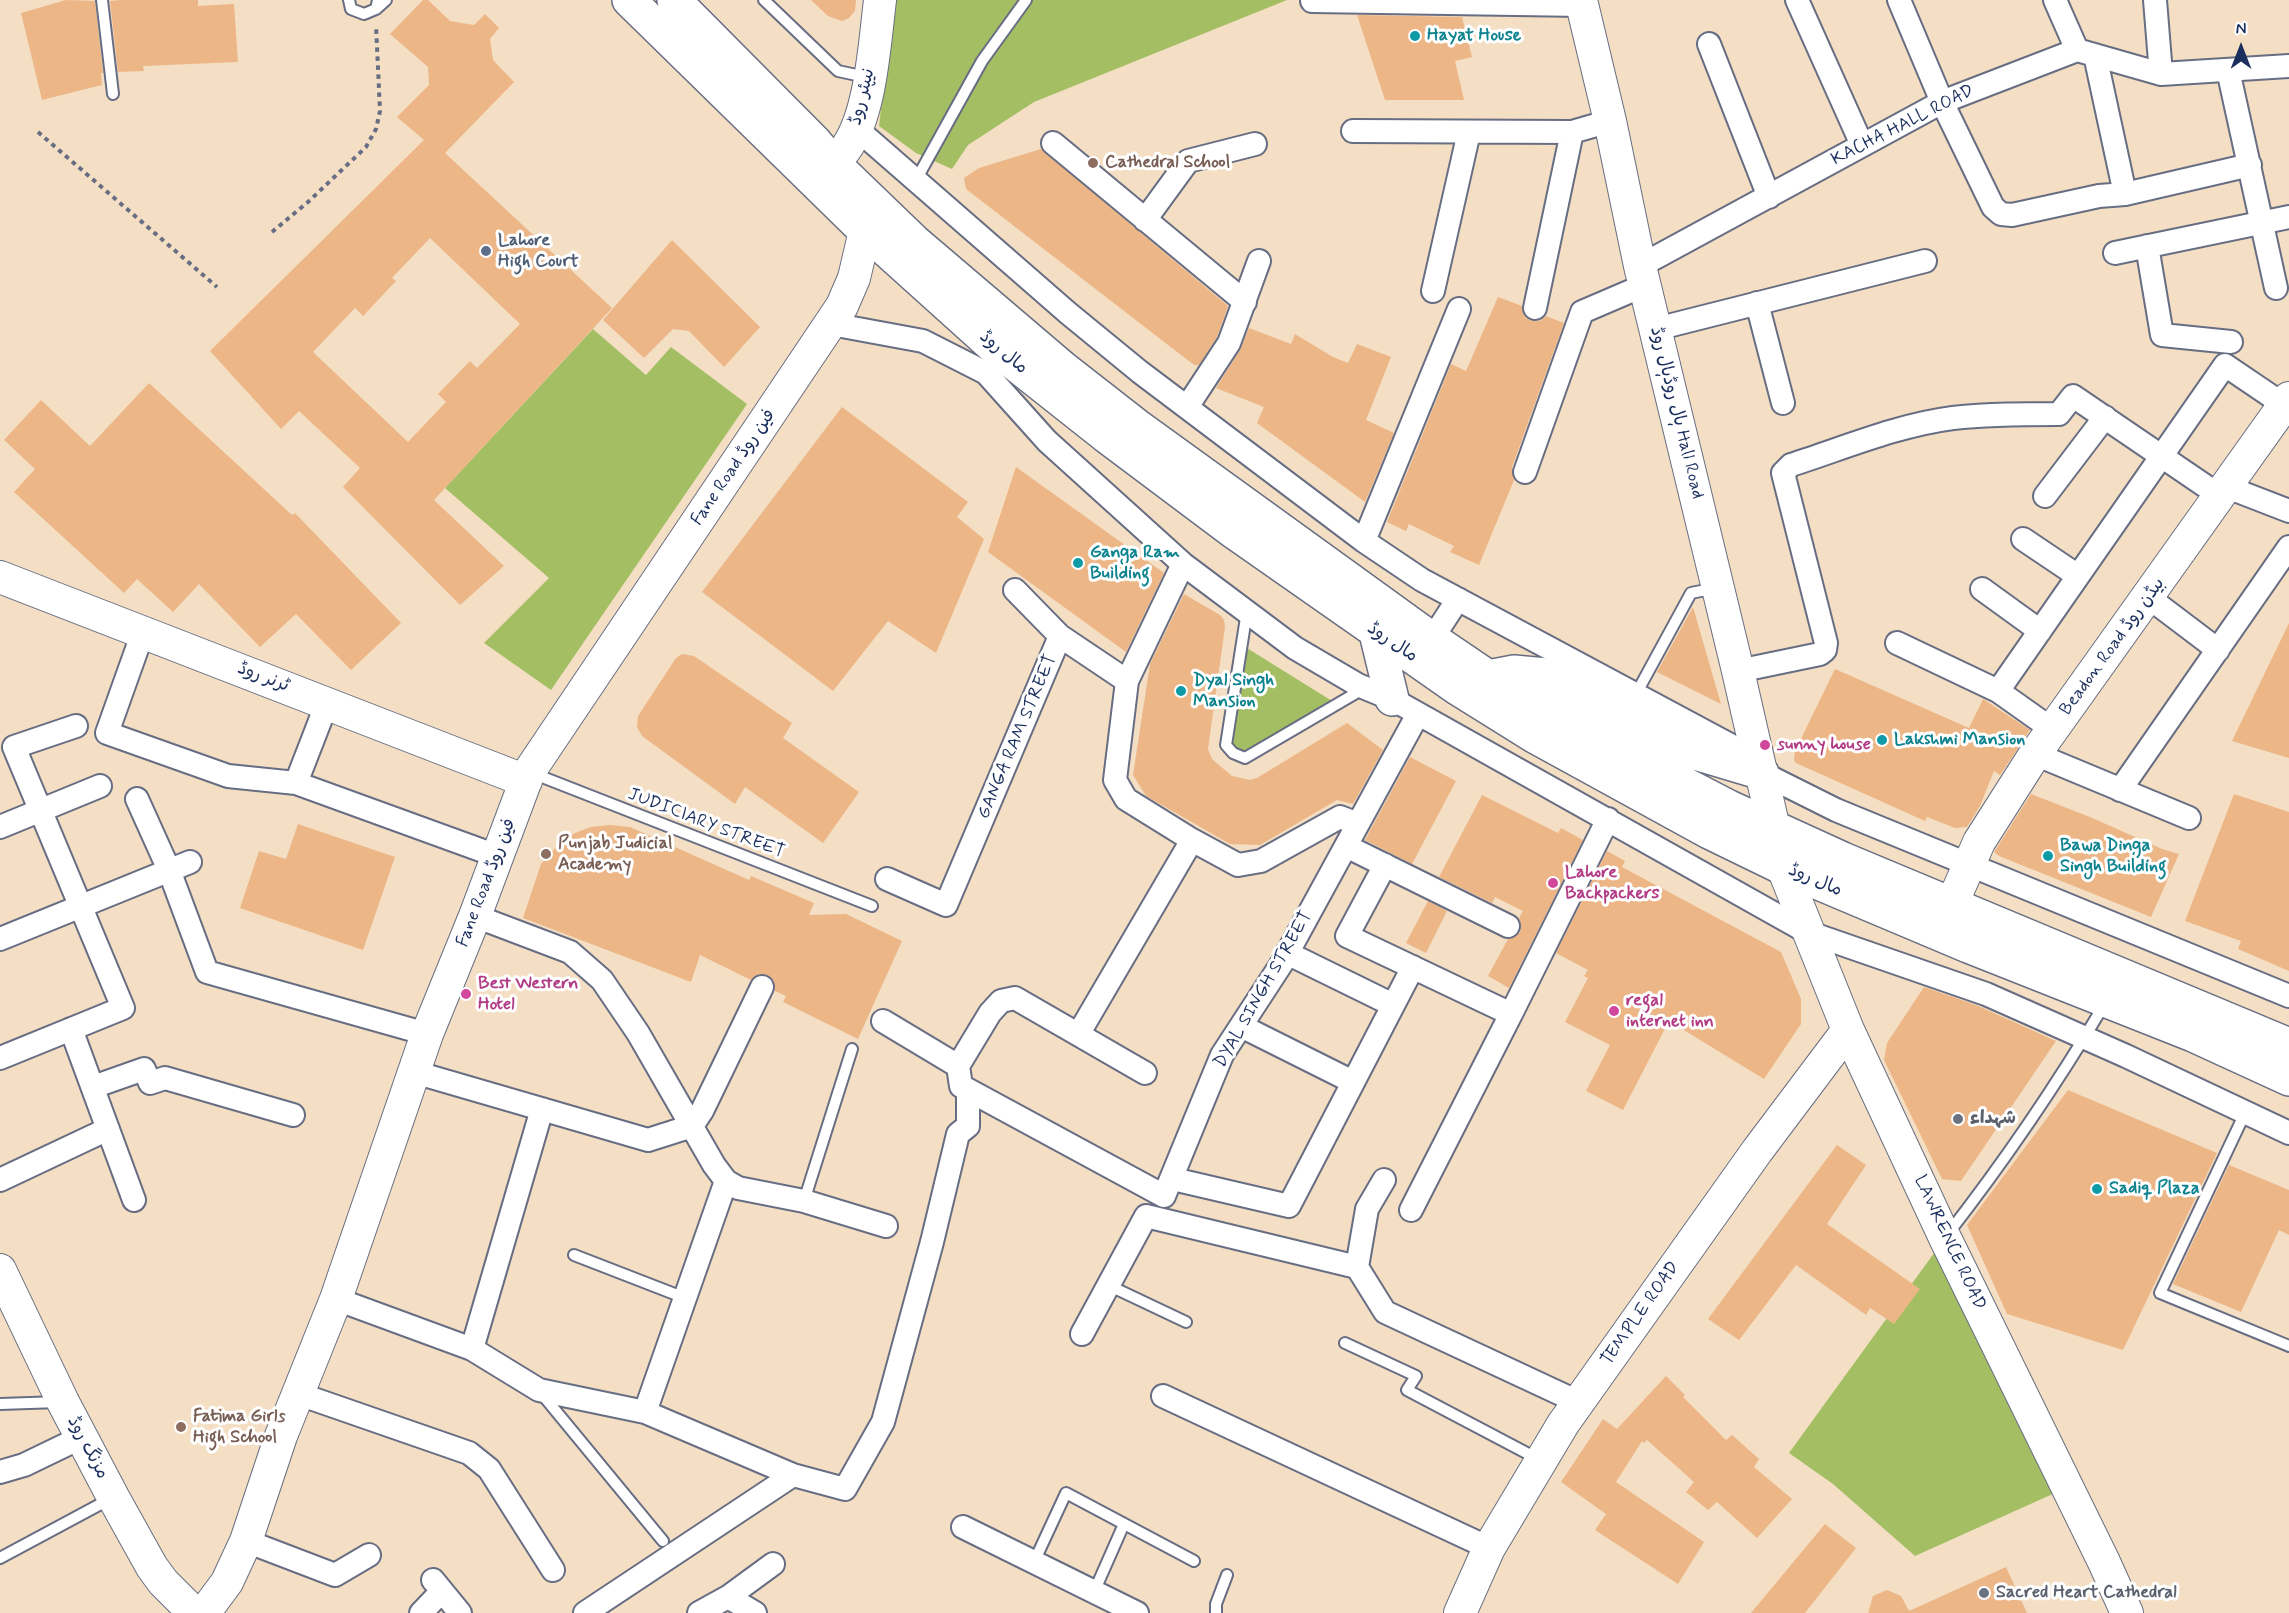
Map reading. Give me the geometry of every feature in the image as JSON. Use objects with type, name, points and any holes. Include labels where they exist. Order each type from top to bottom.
[{"type":"main road","name":"مال روڈ","points":[[629,0],[824,172],[874,220],[991,361],[1106,436],[1234,532],[1457,688],[1534,736],[1709,832],[1784,868],[2193,1035],[2289,1079]]},
{"type":"main road","name":"مال روڈ","points":[[674,0],[814,142],[824,172]]},
{"type":"main road","name":"نیپئر روڈ","points":[[824,172],[847,147],[857,129],[870,78],[880,0]]},
{"type":"main road","name":"ہال روڈہال روڈ Hall Road","points":[[1582,3],[1610,121],[1642,276],[1784,868]]},
{"type":"main road","name":"مال روڈ","points":[[874,220],[914,241],[1063,368],[1136,425],[1488,677],[1594,737],[1728,807],[1843,859],[2289,1045]]},
{"type":"main road","name":"Fane Road فین روڈ","points":[[201,1613],[227,1582],[246,1541],[281,1436],[336,1299],[427,1034],[527,776],[831,324],[854,278],[874,220]]},
{"type":"main road","name":"Beadon Road بیڈن روڈ","points":[[1952,904],[1978,842],[2044,742],[2287,402]]},
{"type":"main road","name":"ٹرنر روڈ","points":[[0,577],[327,703],[527,776]]},
{"type":"main road","points":[[1376,633],[1392,700]]},
{"type":"main road","points":[[1488,677],[1514,672],[1546,675],[1695,753],[1762,773]]},
{"type":"main road","name":"LAWRENCE ROAD","points":[[1784,868],[1848,1030],[1945,1238],[2127,1613]]},
{"type":"main road","name":"TEMPLE ROAD","points":[[1469,1610],[1489,1548],[1578,1402],[1757,1151],[1848,1030]]},
{"type":"main road","name":"مزنگ روڈ","points":[[2,1277],[112,1497],[157,1575],[194,1613]]},
{"type":"street","points":[[1797,0],[1862,146]]},
{"type":"street","points":[[1899,0],[1942,102],[1993,207],[2001,214],[2012,215],[2099,196],[2125,194],[2250,165]]},
{"type":"street","points":[[2055,0],[2086,52],[2125,194]]},
{"type":"street","points":[[2155,0],[2161,74]]},
{"type":"street","points":[[1312,1],[1582,3]]},
{"type":"street","points":[[1709,44],[1769,196]]},
{"type":"street","points":[[2086,52],[2161,74],[2289,66]]},
{"type":"street","name":"KACHA HALL ROAD","points":[[1525,472],[1582,312],[1769,196],[1942,102],[2086,52]]},
{"type":"street","points":[[2228,70],[2276,288]]},
{"type":"street","points":[[1353,131],[1572,132],[1610,121]]},
{"type":"street","points":[[857,129],[1068,313],[1187,407],[1364,541],[1422,580],[1730,745],[1762,773],[1836,810],[2289,996]]},
{"type":"street","points":[[1433,291],[1469,132]]},
{"type":"street","points":[[1535,309],[1572,132]]},
{"type":"street","points":[[1053,143],[1245,302]]},
{"type":"street","points":[[1145,220],[1188,161],[1255,144]]},
{"type":"street","points":[[2115,253],[2289,217]]},
{"type":"street","points":[[2147,246],[2162,334],[2231,342]]},
{"type":"street","points":[[1187,407],[1229,343],[1259,261]]},
{"type":"street","points":[[1656,329],[1925,261]]},
{"type":"street","points":[[1756,303],[1783,403]]},
{"type":"street","points":[[1364,541],[1459,309]]},
{"type":"street","points":[[831,324],[923,341],[991,361],[1047,441],[1183,564],[1295,648],[1608,819],[1808,932],[1986,994],[2289,1133]]},
{"type":"street","points":[[1998,691],[2225,365],[2287,402]]},
{"type":"street","points":[[1738,671],[1820,654],[1825,650],[1826,643],[1783,472],[1791,465],[1880,436],[1928,423],[2002,414],[2059,414],[2073,396],[2162,457],[2223,492],[2289,511]]},
{"type":"street","points":[[2045,496],[2105,417]]},
{"type":"street","points":[[2024,539],[2078,576]]},
{"type":"street","points":[[2120,790],[2289,547]]},
{"type":"street","points":[[1183,564],[1127,681],[1115,780],[1126,799],[1192,840],[1239,865],[1261,861],[1340,817],[1358,824]]},
{"type":"street","points":[[1982,589],[2040,631]]},
{"type":"street","points":[[1014,590],[1060,636]]},
{"type":"street","points":[[2148,597],[2218,650]]},
{"type":"street","points":[[1432,639],[1458,599]]},
{"type":"street","points":[[143,632],[107,733],[228,776],[296,783],[497,856]]},
{"type":"street","name":"GANGA RAM STREET","points":[[887,879],[946,905],[1060,636],[1127,681]]},
{"type":"street","points":[[1897,643],[1998,691],[2044,742],[2120,790],[2189,818]]},
{"type":"street","name":"DYAL SINGH STREET","points":[[1173,1179],[1222,1055],[1287,953],[1358,824],[1392,700]]},
{"type":"street","points":[[296,783],[327,703]]},
{"type":"street","points":[[0,1058],[123,1008],[14,747],[76,726]]},
{"type":"street","points":[[0,827],[100,786]]},
{"type":"street","points":[[137,799],[179,866],[207,972],[427,1034]]},
{"type":"street","points":[[1411,1210],[1608,819]]},
{"type":"street","points":[[1079,1033],[1192,840]]},
{"type":"street","points":[[1346,846],[1508,926]]},
{"type":"street","points":[[1385,865],[1347,936],[1510,1014]]},
{"type":"street","points":[[0,939],[179,866]]},
{"type":"street","points":[[475,915],[570,952],[602,980],[638,1034],[714,1165],[726,1181],[738,1188],[804,1201],[886,1226]]},
{"type":"street","points":[[1287,953],[1393,1005]]},
{"type":"street","points":[[883,1021],[962,1080],[1164,1197],[1173,1179],[1288,1206],[1413,967]]},
{"type":"street","points":[[414,1072],[648,1140],[692,1126],[702,1111],[762,987]]},
{"type":"street","points":[[336,1299],[472,1349],[539,1390],[645,1412],[793,1475],[845,1489],[883,1422],[932,1242],[958,1134],[968,1126],[962,1080],[990,1013],[1001,1001],[1015,998],[1145,1073]]},
{"type":"street","points":[[1241,1026],[1353,1082]]},
{"type":"street","points":[[71,1029],[134,1200]]},
{"type":"street","points":[[93,1087],[144,1069],[150,1083],[165,1078],[293,1115]]},
{"type":"street","points":[[472,1349],[542,1109]]},
{"type":"street","points":[[0,1180],[108,1129]]},
{"type":"street","points":[[1384,1180],[1367,1209],[1358,1267],[1385,1312],[1578,1402]]},
{"type":"street","points":[[645,1412],[726,1181]]},
{"type":"street","points":[[1082,1334],[1146,1216],[1358,1267]]},
{"type":"street","points":[[299,1394],[469,1453],[489,1469],[553,1570]]},
{"type":"street","points":[[1163,1396],[1489,1548]]},
{"type":"street","points":[[0,1472],[24,1465],[82,1437]]},
{"type":"street","points":[[585,1613],[793,1475]]},
{"type":"street","points":[[963,1527],[1137,1613]]},
{"type":"street","points":[[246,1541],[334,1575],[369,1555]]},
{"type":"street","points":[[699,1613],[728,1597],[772,1564]]},
{"type":"street","points":[[421,1613],[438,1586],[460,1613]]},
{"type":"street","points":[[728,1597],[755,1613]]},
{"type":"lane","points":[[102,0],[113,94]]},
{"type":"lane","points":[[349,0],[351,9],[364,15],[386,0]]},
{"type":"lane","points":[[764,0],[838,71],[870,78]]},
{"type":"lane","points":[[916,180],[982,61],[1026,0]]},
{"type":"lane","points":[[1636,694],[1691,593],[1718,587]]},
{"type":"lane","points":[[1247,610],[1227,745],[1233,753],[1245,758],[1392,700]]},
{"type":"lane","name":"JUDICIARY STREET","points":[[527,776],[872,906]]},
{"type":"lane","points":[[1945,1238],[1987,1185],[2106,1001]]},
{"type":"lane","points":[[804,1201],[852,1050]]},
{"type":"lane","points":[[2246,1113],[2160,1293],[2289,1346]]},
{"type":"lane","points":[[574,1255],[685,1298]]},
{"type":"lane","points":[[1110,1286],[1186,1322]]},
{"type":"lane","points":[[1345,1343],[1416,1376],[1407,1390],[1541,1461]]},
{"type":"lane","points":[[539,1390],[663,1541]]},
{"type":"lane","points":[[0,1404],[63,1402]]},
{"type":"lane","points":[[1034,1562],[1066,1494],[1194,1561]]},
{"type":"lane","points":[[0,1558],[112,1497]]},
{"type":"lane","points":[[1094,1592],[1124,1524]]},
{"type":"lane","points":[[1216,1613],[1216,1604],[1227,1575]]},
{"type":"path","points":[[273,232],[366,147],[376,129],[380,111],[376,54],[377,5]]},
{"type":"path","points":[[39,132],[217,287]]},
{"type":"green space","points":[[893,0],[1287,0],[1034,102],[968,145],[952,169],[916,153],[879,126]]},
{"type":"green space","points":[[593,329],[646,375],[671,347],[747,404],[551,690],[484,643],[549,578],[445,488]]},
{"type":"green space","points":[[1242,645],[1337,704],[1245,758],[1226,745]]},
{"type":"green space","points":[[1945,1238],[2066,1488],[1915,1556],[1833,1484],[1789,1453]]},
{"type":"building","points":[[66,0],[95,1],[103,73],[101,73],[102,85],[42,100],[21,13]]},
{"type":"building","points":[[198,0],[198,6],[234,4],[238,62],[143,66],[144,71],[118,72],[110,1]]},
{"type":"building","points":[[423,0],[428,0],[450,21],[474,25],[485,14],[499,28],[490,39],[493,60],[514,82],[445,153],[612,308],[434,500],[504,566],[460,605],[343,487],[360,468],[299,411],[281,429],[210,351],[424,140],[397,117],[429,85],[428,67],[390,34]],"holes":[[[430,238],[520,324],[477,368],[470,361],[438,394],[446,402],[408,442],[313,352],[355,308],[363,316],[396,281],[392,278]]]},
{"type":"building","points":[[811,0],[856,0],[855,11],[849,18],[842,21],[828,16]]},
{"type":"building","name":"Hayat House","points":[[1357,15],[1462,17],[1472,57],[1455,61],[1464,100],[1385,100]]},
{"type":"building","points":[[1041,149],[1228,306],[1217,337],[1199,365],[1194,365],[966,189],[964,178],[979,168]]},
{"type":"building","points":[[672,240],[760,327],[724,367],[689,331],[673,329],[644,358],[603,320]]},
{"type":"building","points":[[1498,297],[1522,306],[1526,318],[1532,321],[1540,321],[1546,316],[1564,323],[1512,467],[1514,480],[1479,565],[1450,552],[1454,546],[1409,524],[1406,531],[1387,522],[1451,364],[1466,371]]},
{"type":"building","points":[[1249,328],[1291,344],[1295,334],[1333,357],[1348,363],[1357,344],[1391,357],[1366,420],[1394,433],[1365,502],[1257,423],[1264,407],[1216,388],[1240,350]]},
{"type":"building","points":[[149,383],[292,515],[295,513],[401,623],[351,670],[296,614],[260,647],[199,584],[173,612],[137,579],[124,593],[14,492],[35,469],[4,440],[41,400],[90,446]]},
{"type":"building","points":[[842,407],[968,502],[957,517],[984,539],[936,653],[888,621],[833,691],[702,592]]},
{"type":"building","name":"Ganga Ram Building","points":[[1016,467],[1164,573],[1126,652],[988,552]]},
{"type":"building","name":"Dyal Singh Mansion","points":[[1184,594],[1220,615],[1224,620],[1225,627],[1208,749],[1212,759],[1232,776],[1250,780],[1257,778],[1347,723],[1383,750],[1353,804],[1337,800],[1260,845],[1230,844],[1146,796],[1133,775],[1150,664]]},
{"type":"building","points":[[1693,607],[1721,704],[1657,672]]},
{"type":"building","points":[[2289,623],[2289,758],[2232,741]]},
{"type":"building","points":[[682,654],[694,656],[792,723],[783,738],[859,792],[823,843],[745,787],[735,804],[642,736],[637,727],[638,716],[676,658]]},
{"type":"building","name":"Lakshmi Mansion","points":[[1835,669],[1969,728],[1983,699],[2030,730],[2000,775],[1994,771],[1980,806],[1967,827],[1955,828],[1927,817],[1925,821],[1796,763],[1795,751]]},
{"type":"building","points":[[1410,757],[1456,781],[1412,864],[1365,840]]},
{"type":"building","name":"Bawa Dinga Singh Building","points":[[2031,794],[2179,854],[2151,917],[1994,852]]},
{"type":"building","points":[[2234,794],[2289,812],[2289,971],[2238,949],[2241,941],[2185,921]]},
{"type":"building","points":[[1482,795],[1558,833],[1561,828],[1583,840],[1509,988],[1488,976],[1508,939],[1520,932],[1519,918],[1523,911],[1495,897],[1492,903],[1439,877]]},
{"type":"building","points":[[298,824],[395,857],[363,950],[240,908],[259,851],[286,859]]},
{"type":"building","points":[[609,825],[630,827],[749,880],[751,876],[814,903],[809,915],[846,914],[902,941],[858,1039],[783,1002],[786,996],[775,991],[773,980],[767,975],[760,974],[751,980],[700,955],[691,982],[523,918],[541,864],[557,846],[575,833],[591,827]]},
{"type":"building","points":[[1607,851],[1625,861],[1622,867],[1781,952],[1801,999],[1801,1024],[1764,1079],[1669,1021],[1623,1110],[1586,1091],[1610,1045],[1565,1022],[1588,978],[1584,976],[1588,970],[1556,953]]},
{"type":"building","points":[[1428,901],[1447,911],[1426,953],[1406,943]]},
{"type":"building","name":"شہداء","points":[[1924,987],[1976,1005],[2056,1041],[1961,1181],[1942,1179],[1884,1060],[1887,1043]]},
{"type":"building","name":"Sadiq Plaza","points":[[2068,1090],[2217,1153],[2123,1350],[2007,1314],[1967,1225]]},
{"type":"building","points":[[1837,1145],[1866,1165],[1827,1224],[1920,1289],[1894,1324],[1870,1308],[1866,1315],[1796,1265],[1739,1340],[1708,1319]]},
{"type":"building","points":[[2229,1165],[2289,1190],[2289,1235],[2279,1230],[2241,1312],[2173,1284]]},
{"type":"building","points":[[1666,1376],[1685,1395],[1683,1397],[1726,1440],[1732,1435],[1759,1459],[1754,1467],[1792,1499],[1757,1538],[1717,1502],[1708,1510],[1686,1492],[1694,1482],[1647,1440],[1644,1443],[1642,1441],[1616,1482],[1704,1542],[1678,1584],[1595,1530],[1606,1514],[1561,1482],[1603,1419],[1617,1429]]},
{"type":"building","points":[[1825,1524],[1856,1548],[1805,1613],[1751,1613]]},
{"type":"building","name":"Sacred Heart Cathedral","points":[[2006,1567],[2027,1613],[1868,1613],[1873,1596],[1887,1590],[1901,1596],[1909,1611]]},
{"type":"place","name":"Hayat House","points":[[1415,36]]},
{"type":"place","name":"Cathedral School","points":[[1093,163]]},
{"type":"place","name":"Lahore High Court","points":[[486,251]]},
{"type":"place","name":"Ganga Ram Building","points":[[1078,563]]},
{"type":"place","name":"Dyal Singh Mansion","points":[[1181,691]]},
{"type":"place","name":"Lakshmi Mansion","points":[[1882,740]]},
{"type":"place","name":"sunny house","points":[[1765,745]]},
{"type":"place","name":"Punjab Judicial Academy","points":[[546,854]]},
{"type":"place","name":"Bawa Dinga Singh Building","points":[[2048,856]]},
{"type":"place","name":"Lahore Backpackers","points":[[1553,883]]},
{"type":"place","name":"Best Western Hotel","points":[[466,994]]},
{"type":"place","name":"regal internet inn","points":[[1614,1011]]},
{"type":"place","name":"شہداء","points":[[1958,1119]]},
{"type":"place","name":"Sadiq Plaza","points":[[2097,1189]]},
{"type":"place","name":"Fatima Girls High School","points":[[181,1427]]},
{"type":"place","name":"Sacred Heart Cathedral","points":[[1984,1593]]}]
